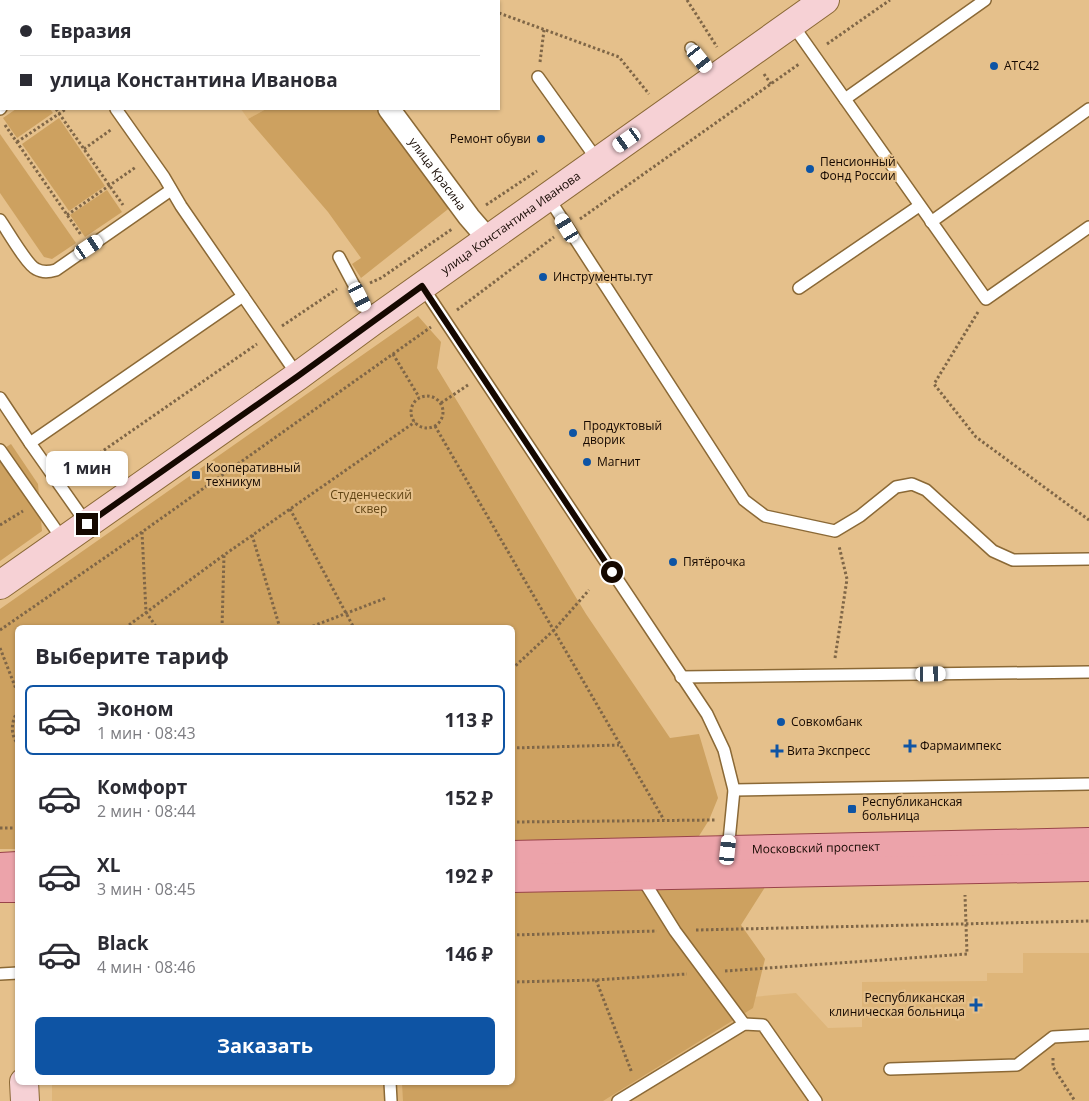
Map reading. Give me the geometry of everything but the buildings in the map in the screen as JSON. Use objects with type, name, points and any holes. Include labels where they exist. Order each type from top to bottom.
[{"type":"main road","name":"Московский проспект","points":[[515,855],[1089,842]]},
{"type":"main road","points":[[0,867],[15,866]]},
{"type":"main road","name":"Московский проспект","points":[[515,878],[1089,867]]},
{"type":"main road","points":[[0,888],[15,888]]},
{"type":"street","name":"улица Константина Иванова","points":[[0,584],[298,376],[598,161],[707,68],[792,24],[825,0]]},
{"type":"street","name":"улица Красина","points":[[390,110],[469,217],[488,239]]},
{"type":"street","points":[[24,1085],[24,1101]]},
{"type":"lane","points":[[845,99],[985,0]]},
{"type":"lane","points":[[792,24],[986,299],[1089,227]]},
{"type":"lane","points":[[691,48],[707,68]]},
{"type":"lane","points":[[538,77],[598,161]]},
{"type":"lane","points":[[931,222],[1089,108]]},
{"type":"lane","points":[[117,110],[298,376]]},
{"type":"lane","points":[[0,220],[32,267],[42,272],[56,270],[171,190]]},
{"type":"lane","points":[[548,197],[744,500],[765,516],[835,531],[860,516],[896,487],[912,484],[926,490],[993,551],[1013,560],[1089,559]]},
{"type":"lane","points":[[799,288],[919,206]]},
{"type":"lane","points":[[339,257],[373,321]]},
{"type":"lane","points":[[422,286],[706,714],[724,750],[734,790],[728,850]]},
{"type":"lane","points":[[30,443],[243,296]]},
{"type":"lane","points":[[0,398],[87,524]]},
{"type":"lane","points":[[0,450],[63,540]]},
{"type":"lane","points":[[681,677],[1089,672]]},
{"type":"lane","points":[[734,790],[1089,784]]},
{"type":"lane","points":[[641,875],[676,931],[744,1024]]},
{"type":"lane","points":[[0,974],[15,974]]},
{"type":"lane","points":[[618,1101],[744,1024],[763,1025],[816,1101]]},
{"type":"lane","points":[[890,1069],[1017,1065],[1052,1037],[1089,1035]]},
{"type":"lane","points":[[390,1085],[391,1101]]},
{"type":"path","points":[[687,0],[717,48]]},
{"type":"path","points":[[0,630],[443,319],[567,228],[890,0]]},
{"type":"path","points":[[500,13],[619,57],[650,94]]},
{"type":"path","points":[[538,77],[544,30]]},
{"type":"path","points":[[707,68],[717,48],[724,44]]},
{"type":"path","points":[[642,99],[657,89]]},
{"type":"path","points":[[57,110],[132,218]]},
{"type":"path","points":[[17,142],[65,110]]},
{"type":"path","points":[[0,118],[89,247]]},
{"type":"path","points":[[84,149],[125,121]]},
{"type":"path","points":[[67,214],[150,157]]},
{"type":"path","points":[[59,484],[74,471],[336,289],[382,278],[542,168]]},
{"type":"path","points":[[986,299],[934,384],[976,437],[1089,520]]},
{"type":"path","points":[[393,354],[419,398]]},
{"type":"path","points":[[442,404],[481,376]]},
{"type":"path","points":[[424,396],[434,397],[442,404],[442,418],[435,426],[424,428],[415,422],[412,417],[412,406],[419,398],[424,396]]},
{"type":"path","points":[[130,625],[224,554],[415,422]]},
{"type":"path","points":[[435,426],[664,820]]},
{"type":"path","points":[[0,526],[36,502]]},
{"type":"path","points":[[290,509],[352,625]]},
{"type":"path","points":[[833,676],[848,578],[835,531]]},
{"type":"path","points":[[142,532],[146,612],[155,625]]},
{"type":"path","points":[[252,535],[279,625]]},
{"type":"path","points":[[222,625],[224,554]]},
{"type":"path","points":[[515,666],[554,630],[589,590]]},
{"type":"path","points":[[316,625],[386,598]]},
{"type":"path","points":[[0,648],[15,686]]},
{"type":"path","points":[[15,715],[13,718],[13,738],[15,740]]},
{"type":"path","points":[[515,748],[619,745]]},
{"type":"path","points":[[515,822],[710,820]]},
{"type":"path","points":[[0,828],[15,828]]},
{"type":"path","points":[[515,982],[596,980],[967,954],[965,888]]},
{"type":"path","points":[[515,935],[1089,921]]},
{"type":"path","points":[[596,980],[638,1089]]},
{"type":"path","points":[[1052,1037],[1053,1067],[1074,1101]]},
{"type":"shaded area","points":[[242,110],[264,110],[248,119]]},
{"type":"shaded area","points":[[1023,953],[1089,953],[1089,1101],[52,1101],[52,1085],[515,1085],[515,1080],[607,1010],[796,993],[828,1028],[862,1027],[862,982],[987,981],[987,973],[1023,973]]},
{"type":"green space","points":[[15,110],[51,110],[53,113],[17,138],[3,118]]},
{"type":"green space","points":[[264,110],[380,110],[452,206],[361,278],[352,264],[361,258],[328,212],[248,119]]},
{"type":"green space","points":[[59,118],[105,186],[69,211],[22,144]]},
{"type":"green space","points":[[0,134],[76,243],[52,259],[44,257],[0,193]]},
{"type":"green space","points":[[107,190],[122,212],[85,237],[70,215]]},
{"type":"green space","name":"Студенческий сквер","points":[[418,316],[441,342],[437,368],[586,614],[670,738],[699,734],[718,798],[709,820],[699,836],[687,840],[515,843],[515,625],[15,625],[15,849],[0,849],[0,609]]},
{"type":"green space","points":[[11,444],[38,484],[42,531],[0,561],[0,451]]},
{"type":"green space","points":[[767,884],[741,925],[765,959],[753,1008],[603,1101],[403,1101],[402,1085],[515,1085],[515,889]]},
{"type":"place","name":"АТС42","points":[[994,66]]},
{"type":"place","name":"Ремонт обуви","points":[[541,139]]},
{"type":"place","name":"Пенсионный Фонд России","points":[[810,169]]},
{"type":"place","name":"Инструменты.тут","points":[[543,277]]},
{"type":"place","name":"Продуктовый дворик","points":[[573,433]]},
{"type":"place","name":"Магнит","points":[[587,462]]},
{"type":"place","name":"Кооперативный техникум","points":[[196,475]]},
{"type":"place","name":"Пятёрочка","points":[[673,562]]},
{"type":"place","name":"Совкомбанк","points":[[781,722]]},
{"type":"place","name":"Фармаимпекс","points":[[910,746]]},
{"type":"place","name":"Вита Экспресс","points":[[777,751]]},
{"type":"place","name":"Республиканская больница","points":[[852,809]]},
{"type":"place","name":"Республиканская клиническая больница","points":[[976,1005]]},
{"type":"route","points":[[87,524],[298,376],[422,286],[612,572]]}]
